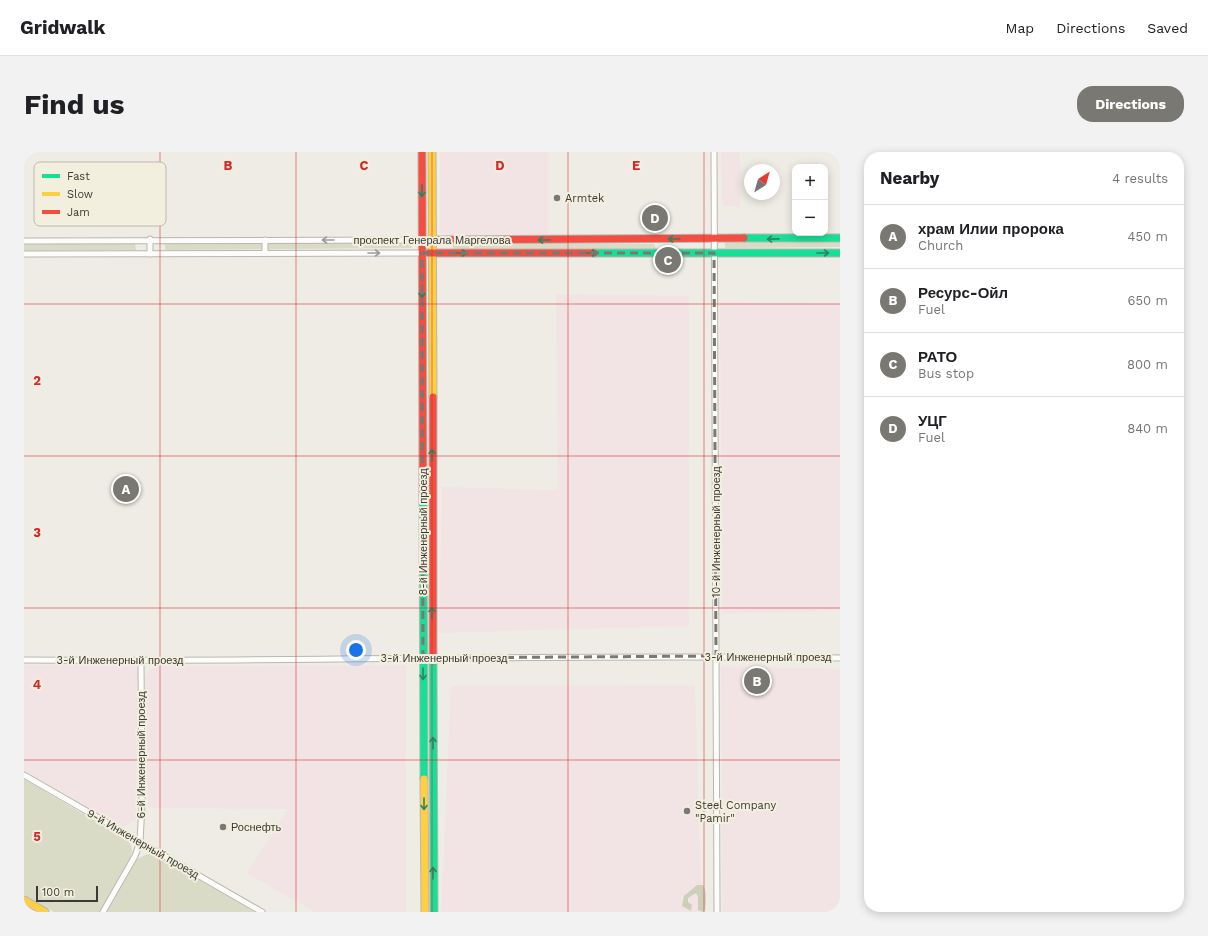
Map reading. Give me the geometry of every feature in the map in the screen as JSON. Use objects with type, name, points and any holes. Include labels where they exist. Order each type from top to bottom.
[{"type":"street","name":"8-й Инженерный проезд","points":[[422,152],[425,912]]},
{"type":"street","name":"8-й Инженерный проезд","points":[[432,152],[432,658],[434,912]]},
{"type":"street","name":"10-й Инженерный проезд","points":[[714,152],[717,912]]},
{"type":"street","points":[[422,207],[432,207]]},
{"type":"street","name":"проспект Генерала Маргелова","points":[[24,241],[150,239],[659,240],[840,238]]},
{"type":"street","points":[[150,239],[150,254]]},
{"type":"street","points":[[264,240],[265,253]]},
{"type":"street","points":[[659,240],[659,253]]},
{"type":"street","name":"проспект Генерала Маргелова","points":[[24,254],[840,253]]},
{"type":"street","points":[[423,585],[432,585]]},
{"type":"street","name":"3-й Инженерный проезд","points":[[24,660],[141,661],[716,656],[840,658]]},
{"type":"street","name":"6-й Инженерный проезд","points":[[103,912],[135,856],[140,842],[142,804],[141,661]]},
{"type":"street","name":"9-й Инженерный проезд","points":[[24,775],[262,912]]},
{"type":"street","points":[[24,900],[45,912]]},
{"type":"highlighted area","points":[[422,253],[714,253],[716,656],[423,658]]},
{"type":"shaded area","points":[[440,152],[549,152],[549,236],[446,235],[440,232]]},
{"type":"shaded area","points":[[721,152],[740,152],[740,206],[722,206]]},
{"type":"shaded area","points":[[556,294],[689,296],[689,626],[439,633],[442,487],[558,490]]},
{"type":"shaded area","points":[[720,302],[840,304],[840,610],[722,614]]},
{"type":"shaded area","points":[[127,664],[136,667],[138,671],[136,819],[122,828],[24,771],[24,665]]},
{"type":"shaded area","points":[[406,665],[406,912],[315,912],[247,873],[288,809],[148,808],[145,677],[153,666]]},
{"type":"shaded area","points":[[721,666],[840,669],[840,912],[722,912]]},
{"type":"shaded area","points":[[695,685],[702,912],[441,912],[451,686]]},
{"type":"green space","points":[[725,241],[840,241],[840,247],[725,248]]},
{"type":"green space","points":[[165,242],[411,243],[412,248],[165,250]]},
{"type":"green space","points":[[135,243],[136,250],[24,251],[24,244]]},
{"type":"green space","points":[[453,243],[654,244],[656,249],[453,249]]},
{"type":"green space","points":[[24,779],[129,842],[132,849],[130,858],[100,912],[54,912],[24,895]]},
{"type":"green space","points":[[147,854],[158,856],[255,912],[107,912],[137,859]]},
{"type":"green space","points":[[697,885],[703,885],[705,891],[705,910],[703,912],[698,910],[698,897],[696,893],[688,898],[688,902],[692,905],[691,911],[682,906],[684,896]]},
{"type":"traffic: fast","points":[[744,238],[840,238]]},
{"type":"traffic: fast","points":[[594,253],[840,253]]},
{"type":"traffic: fast","points":[[423,495],[424,779]]},
{"type":"traffic: fast","points":[[433,661],[434,912]]},
{"type":"traffic: slow","points":[[432,152],[433,397]]},
{"type":"traffic: slow","points":[[424,779],[425,912]]},
{"type":"traffic: slow","points":[[24,900],[45,912]]},
{"type":"traffic: jam","points":[[422,152],[423,495]]},
{"type":"traffic: jam","points":[[429,240],[744,238]]},
{"type":"traffic: jam","points":[[429,253],[594,253]]},
{"type":"traffic: jam","points":[[433,397],[433,661]]},
{"type":"place","name":"Armtek","points":[[557,198]]},
{"type":"place","name":"УЦГ","points":[[655,218]]},
{"type":"place","name":"РАТО","points":[[668,260]]},
{"type":"place","name":"храм Илии пророка","points":[[126,489]]},
{"type":"place","name":"Ресурс-Ойл","points":[[757,681]]},
{"type":"place","name":"Steel Company \"Pamir\"","points":[[687,811]]},
{"type":"place","name":"Роснефть","points":[[223,827]]}]
